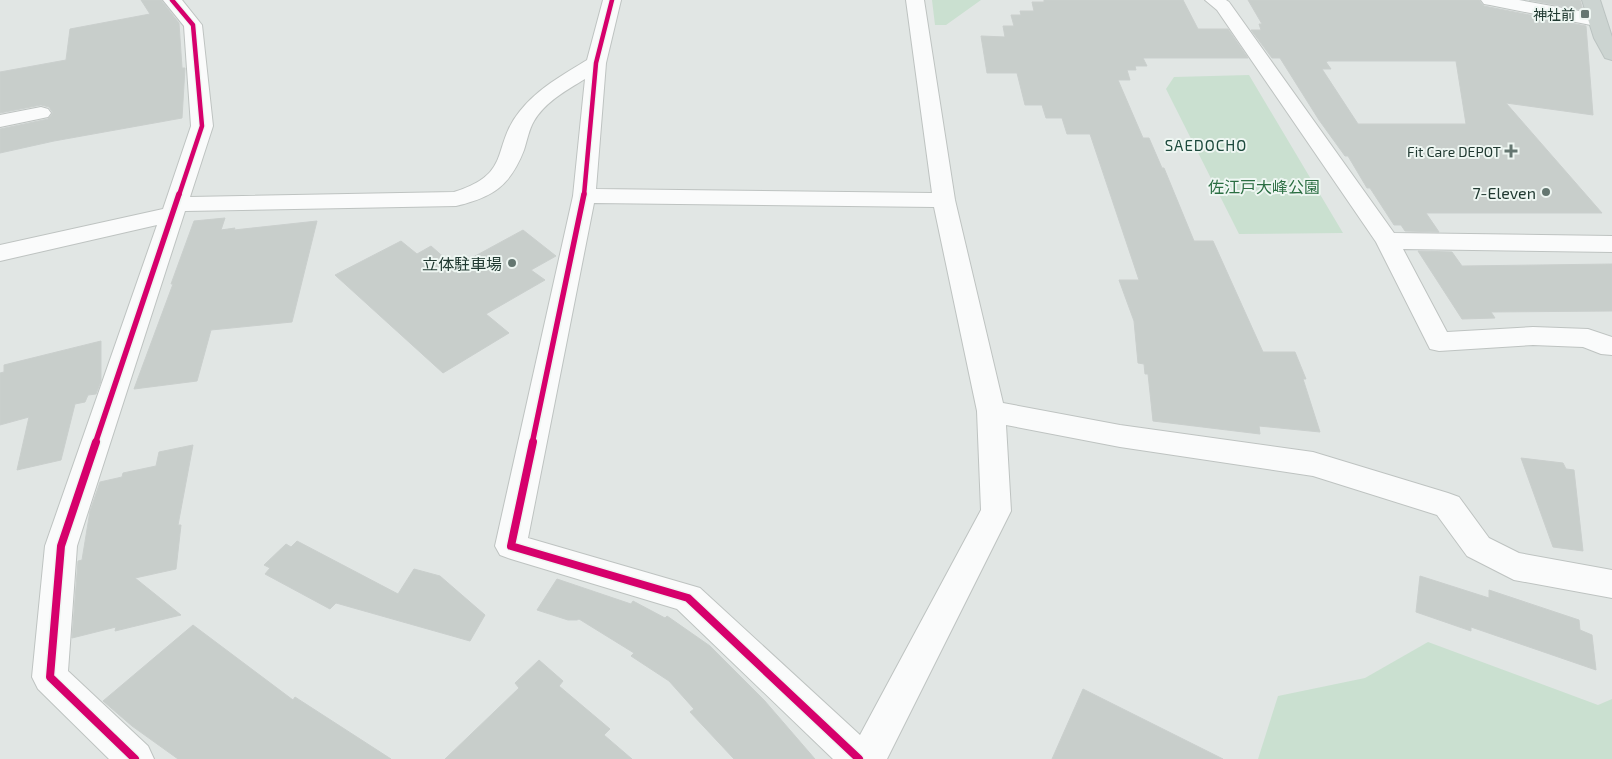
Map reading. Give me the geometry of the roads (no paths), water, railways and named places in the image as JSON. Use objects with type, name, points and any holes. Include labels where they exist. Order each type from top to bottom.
[{"type":"main road","points":[[1591,0],[1596,20],[1612,54]]},
{"type":"street","points":[[135,759],[50,677],[61,546],[202,126],[193,25],[172,0]]},
{"type":"street","points":[[612,0],[596,63],[584,196],[511,546],[688,598],[859,759]]},
{"type":"street","points":[[868,759],[996,511],[991,411],[944,200],[915,0]]},
{"type":"street","points":[[1214,0],[1223,6],[1387,240],[1438,342],[1533,336],[1600,342]]},
{"type":"street","points":[[1490,0],[1596,20]]},
{"type":"street","points":[[0,253],[174,209],[456,199],[479,192],[495,183],[503,171],[525,118],[540,100],[596,63]]},
{"type":"street","points":[[10,114],[42,113]]},
{"type":"street","points":[[584,196],[944,200]]},
{"type":"street","points":[[1387,240],[1612,244]]},
{"type":"street","points":[[991,411],[1120,436],[1312,464],[1448,506],[1478,547],[1514,566],[1612,584]]},
{"type":"place","name":"神社前","points":[[1585,14]]},
{"type":"place","name":"Fit Care DEPOT","points":[[1511,151]]},
{"type":"place","name":"7-Eleven","points":[[1546,192]]},
{"type":"place","name":"立体駐車場","points":[[512,263]]},
{"type":"district","name":"SAEDOCHO","points":[[1206,145]]},
{"type":"park label","name":"佐江戸大峰公園","points":[[1264,186]]}]
